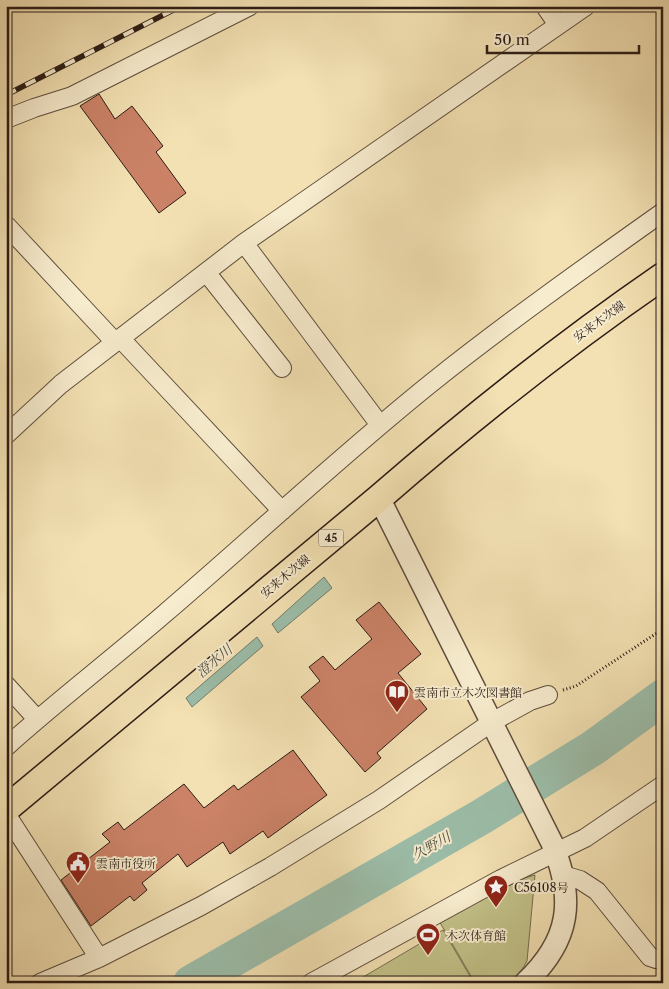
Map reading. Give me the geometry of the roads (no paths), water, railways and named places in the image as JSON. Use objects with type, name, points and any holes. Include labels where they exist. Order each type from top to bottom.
[{"type":"main road","name":"安来木次線","points":[[6,808],[379,498],[432,451],[589,327],[663,276]]},
{"type":"street","points":[[6,119],[72,96],[250,6]]},
{"type":"street","points":[[545,6],[558,25]]},
{"type":"street","points":[[6,435],[62,384],[244,243],[586,6]]},
{"type":"street","points":[[6,747],[163,615],[380,425],[505,326],[663,212]]},
{"type":"street","points":[[6,225],[282,512]]},
{"type":"street","points":[[244,243],[380,425]]},
{"type":"street","points":[[206,272],[282,368]]},
{"type":"street","points":[[379,498],[554,848],[563,875],[566,901],[565,918],[561,934],[554,950],[525,983]]},
{"type":"street","points":[[6,685],[37,719]]},
{"type":"street","points":[[40,983],[99,958],[201,906],[270,867],[495,728],[530,701],[548,695]]},
{"type":"street","points":[[311,983],[554,848],[585,838],[663,786]]},
{"type":"street","points":[[6,814],[99,958]]},
{"type":"street","points":[[563,875],[580,880],[597,891],[650,957],[656,959],[663,956]]},
{"type":"waterway","name":"久野川","points":[[191,983],[481,817],[593,748],[663,697]]},
{"type":"railway","points":[[6,95],[181,6]]},
{"type":"place","name":"雲南市立木次図書館","points":[[397,713]]},
{"type":"place","name":"雲南市役所","points":[[78,884]]},
{"type":"place","name":"C56108号","points":[[496,908]]},
{"type":"place","name":"木次体育館","points":[[428,956]]},
{"type":"water label","name":"澄水川","points":[[214,661]]}]
